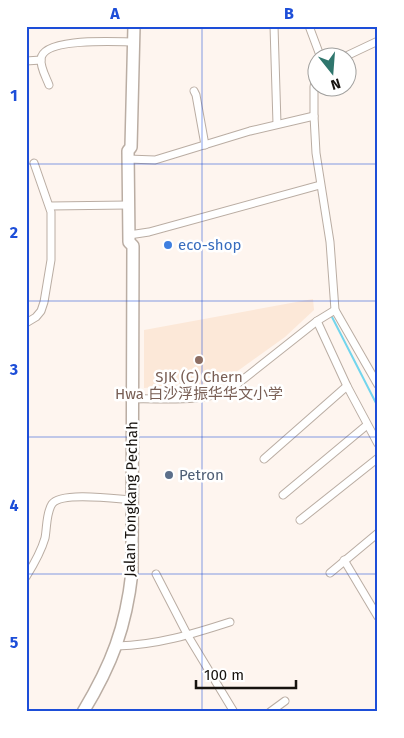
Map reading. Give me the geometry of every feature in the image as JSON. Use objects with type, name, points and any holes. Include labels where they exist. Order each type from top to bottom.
[{"type":"main road","name":"Jalan Tongkang Pechah","points":[[133,235],[128,205],[131,159],[134,150],[131,147],[134,26]]},
{"type":"main road","name":"Jalan Tongkang Pechah","points":[[83,712],[104,676],[117,646],[130,593],[132,572],[133,246],[129,242],[133,235],[131,159]]},
{"type":"street","points":[[274,26],[277,124]]},
{"type":"street","points":[[309,26],[317,48]]},
{"type":"street","points":[[356,51],[378,41]]},
{"type":"street","points":[[49,85],[41,60],[43,52],[48,48],[67,43],[133,42]]},
{"type":"street","points":[[26,61],[41,60]]},
{"type":"street","points":[[194,91],[205,146]]},
{"type":"street","points":[[314,98],[316,153],[330,242],[335,310],[378,386]]},
{"type":"street","points":[[131,159],[155,160],[277,124],[314,116]]},
{"type":"street","points":[[26,323],[36,317],[41,311],[51,260],[50,206],[34,163]]},
{"type":"street","points":[[133,235],[320,186]]},
{"type":"street","points":[[50,206],[128,205]]},
{"type":"street","points":[[132,398],[199,398],[221,394],[231,389],[317,321],[335,310]]},
{"type":"street","points":[[317,321],[347,386],[378,444]]},
{"type":"street","points":[[264,459],[347,386]]},
{"type":"street","points":[[283,495],[367,425]]},
{"type":"street","points":[[300,520],[378,458]]},
{"type":"street","points":[[26,577],[40,553],[52,504],[57,500],[74,497],[132,500]]},
{"type":"street","points":[[330,573],[378,533]]},
{"type":"street","points":[[344,560],[378,617]]},
{"type":"street","points":[[156,574],[188,636],[234,712]]},
{"type":"street","points":[[117,646],[140,646],[188,636],[230,622]]},
{"type":"street","points":[[270,712],[285,701]]},
{"type":"shaded area","name":"SJK (C) Chern Hwa 白沙浮振华华文小学","points":[[313,299],[314,310],[285,337],[221,383],[144,388],[144,330]]},
{"type":"waterway","points":[[332,317],[378,407]]},
{"type":"place","name":"eco-shop","points":[[168,245]]},
{"type":"place","name":"SJK (C) Chern Hwa 白沙浮振华华文小学","points":[[199,360]]},
{"type":"place","name":"Petron","points":[[169,475]]}]
